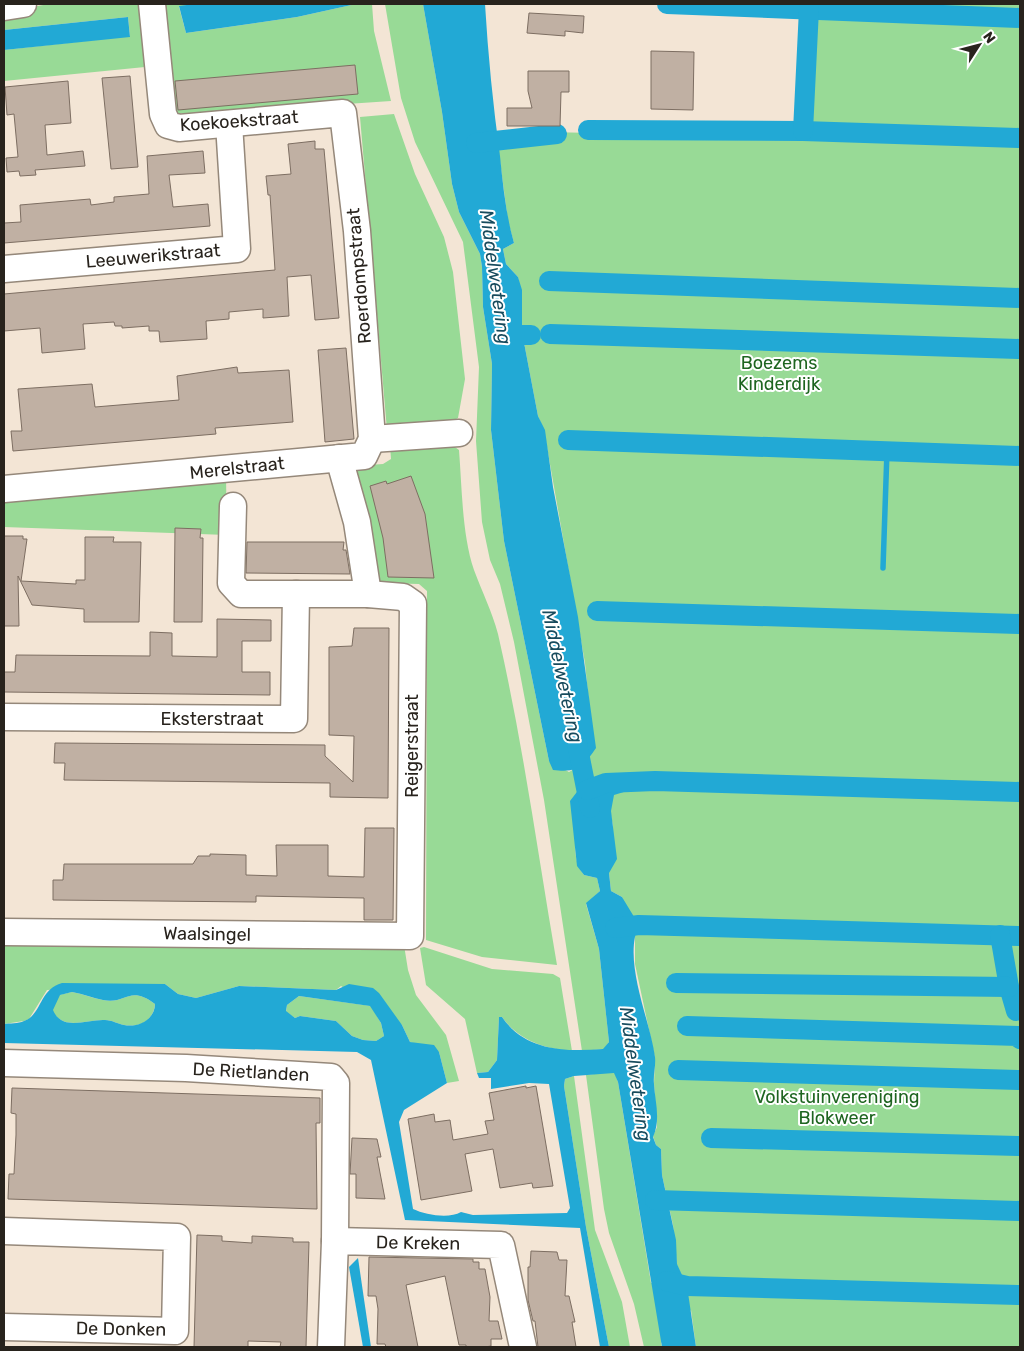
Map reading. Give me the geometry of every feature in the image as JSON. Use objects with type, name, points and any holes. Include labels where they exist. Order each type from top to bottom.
[{"type":"street","points":[[4,7],[23,4]]},
{"type":"street","name":"Koekoekstraat","points":[[152,4],[163,114],[168,125],[179,128],[343,113]]},
{"type":"street","name":"Roerdompstraat","points":[[343,113],[357,231],[372,439]]},
{"type":"street","name":"Leeuwerikstraat","points":[[4,269],[237,249],[229,124]]},
{"type":"street","points":[[372,439],[459,432]]},
{"type":"street","name":"Merelstraat","points":[[4,489],[364,456],[372,439]]},
{"type":"street","points":[[338,458],[357,522],[368,594]]},
{"type":"street","name":"Reigerstraat","points":[[233,506],[231,583],[242,594],[368,594],[403,596],[412,604],[410,936]]},
{"type":"street","name":"Eksterstraat","points":[[4,717],[294,719],[296,594]]},
{"type":"street","name":"Waalsingel","points":[[4,932],[410,936]]},
{"type":"street","name":"De Rietlanden","points":[[4,1063],[186,1068],[331,1077],[336,1083],[335,1241]]},
{"type":"street","name":"De Donken","points":[[4,1231],[177,1237],[175,1331],[4,1327]]},
{"type":"street","points":[[331,1347],[335,1241]]},
{"type":"street","name":"De Kreken","points":[[335,1241],[501,1244],[522,1347]]},
{"type":"green space","points":[[49,4],[147,4],[155,66],[4,81],[4,50],[130,36],[128,17],[4,30],[4,12]]},
{"type":"green space","points":[[163,4],[194,4],[179,7],[186,33],[297,17],[356,4],[372,4],[374,31],[391,101],[199,114],[177,113]]},
{"type":"green space","name":"Boezems Kinderdijk","points":[[385,4],[423,4],[442,112],[452,184],[459,212],[480,254],[482,267],[483,307],[492,364],[491,430],[504,541],[549,761],[569,772],[586,762],[591,723],[585,663],[544,430],[538,416],[522,332],[522,304],[518,277],[506,264],[503,249],[514,243],[508,221],[496,131],[595,133],[599,122],[803,130],[813,5],[779,4],[1020,4],[1020,1347],[696,1347],[691,1310],[661,1343],[662,1347],[644,1347],[634,1304],[609,1233],[586,1075],[611,1072],[615,1073],[618,1082],[651,1283],[685,1283],[677,1265],[673,1225],[662,1175],[661,1149],[656,1145],[653,1136],[657,1127],[654,1083],[655,1058],[635,964],[635,934],[622,897],[611,891],[609,873],[613,826],[603,775],[580,825],[575,851],[578,864],[584,875],[597,878],[600,891],[586,904],[599,949],[609,1042],[604,1049],[582,1051],[544,800],[514,642],[500,584],[490,560],[482,522],[476,441],[479,367],[463,242],[415,142],[401,98]]},
{"type":"green space","points":[[394,114],[415,174],[444,237],[453,272],[465,379],[458,418],[444,425],[387,430],[360,117]]},
{"type":"green space","points":[[445,440],[459,450],[467,542],[474,570],[496,626],[507,675],[523,758],[557,965],[482,957],[426,940],[427,591],[419,584],[379,583],[341,467],[383,464],[391,459],[390,445]]},
{"type":"green space","points":[[226,476],[227,535],[4,527],[4,495]]},
{"type":"green space","points":[[4,940],[404,945],[408,970],[416,995],[446,1035],[459,1081],[447,1083],[439,1052],[410,1042],[402,1025],[341,986],[336,990],[239,986],[196,998],[178,994],[165,984],[47,990],[29,1019],[4,1024]]},
{"type":"green space","points":[[424,947],[492,969],[553,974],[560,978],[572,1051],[552,1048],[533,1042],[516,1032],[502,1017],[499,1017],[497,1060],[488,1072],[477,1073],[465,1019],[426,985],[420,948]]},
{"type":"green space","points":[[72,992],[111,1001],[133,995],[139,996],[155,1004],[154,1010],[145,1022],[130,1026],[105,1020],[69,1023],[62,1021],[52,1010],[59,995]]},
{"type":"green space","points":[[299,996],[371,1006],[381,1023],[384,1036],[376,1041],[363,1040],[352,1036],[336,1021],[300,1016],[295,1018],[286,1012],[287,1005]]},
{"type":"green space","points":[[574,1076],[595,1230],[622,1302],[630,1347],[609,1347],[586,1227],[564,1086],[565,1079]]},
{"type":"water","points":[[194,4],[356,4],[297,17],[186,33],[179,6]]},
{"type":"water","points":[[423,4],[485,4],[491,80],[504,189],[514,243],[503,249],[506,264],[518,277],[522,290],[522,332],[538,416],[545,430],[553,487],[578,617],[596,748],[583,764],[574,769],[553,770],[549,761],[504,541],[491,430],[492,364],[483,307],[482,267],[480,254],[459,212],[452,184],[442,112]]},
{"type":"water","points":[[128,17],[130,37],[4,50],[4,30]]},
{"type":"water","points":[[603,775],[606,783],[816,785],[627,791],[614,795],[611,811],[617,859],[609,873],[611,891],[622,897],[639,925],[635,939],[635,972],[655,1057],[654,1081],[657,1124],[653,1137],[656,1145],[661,1149],[662,1175],[676,1240],[677,1264],[687,1286],[696,1347],[662,1347],[618,1082],[614,1073],[574,1076],[565,1079],[564,1086],[586,1227],[609,1347],[600,1347],[580,1228],[405,1220],[371,1060],[357,1052],[4,1043],[4,1024],[19,1023],[30,1018],[49,991],[62,983],[165,984],[178,994],[196,998],[239,986],[336,990],[349,984],[373,988],[379,993],[402,1025],[410,1042],[434,1045],[439,1052],[447,1083],[404,1110],[399,1122],[413,1209],[444,1216],[461,1212],[473,1215],[567,1213],[570,1208],[549,1084],[529,1083],[491,1089],[491,1078],[479,1078],[477,1073],[488,1072],[497,1060],[499,1017],[502,1017],[522,1037],[547,1047],[575,1050],[603,1049],[609,1042],[599,949],[586,903],[600,891],[597,878],[584,875],[577,866],[570,801],[583,784]],"holes":[[[72,992],[111,1001],[133,995],[146,998],[155,1004],[152,1014],[140,1024],[130,1026],[105,1020],[69,1023],[57,1017],[53,1010],[60,995]],[[299,996],[370,1006],[381,1023],[384,1036],[376,1041],[363,1040],[352,1036],[336,1021],[300,1016],[295,1018],[286,1011],[287,1005]]]},
{"type":"water","points":[[358,1258],[371,1347],[363,1347],[349,1267]]},
{"type":"building","points":[[529,13],[584,16],[583,33],[565,31],[565,36],[527,33]]},
{"type":"building","points":[[651,51],[694,52],[693,110],[651,109]]},
{"type":"building","points":[[355,65],[358,94],[178,110],[175,81]]},
{"type":"building","points":[[528,71],[569,71],[569,92],[561,92],[560,126],[507,126],[507,108],[532,108],[528,91]]},
{"type":"building","points":[[130,76],[138,167],[111,169],[102,78]]},
{"type":"building","points":[[68,81],[71,123],[45,125],[47,155],[83,151],[85,166],[35,170],[36,175],[20,176],[19,171],[7,172],[6,158],[18,157],[14,114],[7,115],[5,87]]},
{"type":"building","points":[[315,141],[315,149],[324,149],[339,318],[315,320],[311,275],[287,277],[289,316],[263,318],[263,309],[229,312],[229,319],[206,321],[207,339],[160,342],[159,331],[149,331],[149,326],[122,328],[122,326],[115,326],[114,322],[83,324],[85,349],[42,353],[40,328],[4,331],[4,294],[275,270],[270,195],[268,195],[266,176],[291,174],[288,144]]},
{"type":"building","points":[[203,151],[205,173],[169,175],[173,207],[208,204],[210,226],[4,243],[4,223],[21,222],[20,205],[90,199],[91,205],[114,202],[114,197],[149,194],[147,156]]},
{"type":"building","points":[[346,348],[354,439],[325,442],[318,350]]},
{"type":"building","points":[[237,367],[238,373],[289,370],[293,422],[215,428],[216,434],[13,451],[11,431],[22,431],[18,389],[92,384],[95,407],[179,400],[177,376]]},
{"type":"building","points":[[411,476],[425,514],[434,578],[388,577],[383,538],[370,486],[386,481],[387,484]]},
{"type":"building","points":[[175,528],[201,529],[200,538],[203,538],[202,622],[174,622]]},
{"type":"building","points":[[4,536],[23,536],[23,539],[27,539],[21,581],[76,584],[76,580],[85,580],[85,537],[114,537],[113,542],[141,542],[139,622],[84,622],[84,609],[32,605],[18,576],[19,626],[4,626]]},
{"type":"building","points":[[247,542],[344,542],[343,550],[346,550],[350,574],[246,573]]},
{"type":"building","points":[[217,619],[271,620],[271,641],[242,641],[242,672],[270,672],[270,695],[4,692],[4,672],[15,672],[16,655],[150,656],[150,632],[172,633],[172,656],[217,657]]},
{"type":"building","points":[[354,628],[389,628],[388,798],[330,797],[330,783],[64,780],[65,763],[54,763],[55,743],[325,745],[325,756],[353,782],[354,736],[329,735],[329,647],[352,646]]},
{"type":"building","points":[[365,828],[394,828],[393,920],[364,920],[364,898],[256,896],[256,902],[53,900],[53,880],[63,880],[64,864],[193,864],[198,856],[210,856],[210,854],[246,855],[246,875],[277,876],[276,845],[328,845],[328,876],[364,877]]},
{"type":"building","points":[[526,1086],[526,1088],[536,1086],[553,1186],[533,1188],[532,1183],[500,1188],[493,1149],[465,1154],[472,1191],[421,1200],[408,1119],[434,1114],[435,1122],[450,1120],[453,1140],[488,1134],[485,1121],[494,1120],[489,1093]]},
{"type":"building","points":[[12,1088],[320,1098],[320,1123],[316,1123],[317,1209],[8,1199],[9,1174],[14,1174],[16,1135],[16,1114],[11,1113]]},
{"type":"building","points":[[352,1138],[377,1139],[381,1157],[377,1157],[385,1199],[356,1198],[356,1174],[350,1174]]},
{"type":"building","points":[[197,1235],[222,1236],[222,1241],[252,1243],[252,1236],[293,1238],[293,1242],[309,1242],[306,1347],[280,1347],[281,1342],[248,1341],[248,1347],[194,1347]]},
{"type":"building","points":[[531,1251],[557,1252],[559,1260],[567,1260],[565,1296],[569,1296],[575,1322],[572,1322],[576,1347],[538,1347],[535,1321],[533,1321],[528,1300],[528,1267],[530,1267]]},
{"type":"building","points":[[369,1257],[473,1259],[473,1262],[479,1262],[479,1269],[485,1269],[490,1297],[489,1321],[498,1321],[502,1339],[491,1339],[491,1346],[485,1347],[459,1345],[445,1276],[406,1285],[418,1347],[386,1347],[385,1344],[377,1344],[378,1309],[376,1296],[368,1296]]},
{"type":"waterway","points":[[667,4],[1020,18]]},
{"type":"waterway","points":[[803,131],[809,9]]},
{"type":"waterway","points":[[588,130],[803,131],[1020,138]]},
{"type":"waterway","points":[[476,143],[557,134]]},
{"type":"waterway","points":[[549,281],[1020,298]]},
{"type":"waterway","points":[[550,334],[1020,349]]},
{"type":"waterway","points":[[505,335],[531,335]]},
{"type":"waterway","points":[[568,440],[1020,456]]},
{"type":"waterway","points":[[883,568],[887,451]]},
{"type":"waterway","points":[[597,611],[1020,624]]},
{"type":"waterway","name":"Middelwetering","points":[[576,738],[590,808]]},
{"type":"waterway","points":[[587,790],[606,783],[655,781],[1020,792]]},
{"type":"waterway","points":[[615,928],[639,925],[1020,936]]},
{"type":"waterway","points":[[1000,935],[1009,987],[1016,1011]]},
{"type":"waterway","points":[[676,983],[1009,987]]},
{"type":"waterway","points":[[687,1026],[1019,1036],[1020,1039]]},
{"type":"waterway","points":[[678,1070],[1020,1080]]},
{"type":"waterway","points":[[711,1138],[1020,1146]]},
{"type":"waterway","points":[[655,1200],[1020,1211]]},
{"type":"waterway","points":[[666,1281],[687,1286],[1020,1295]]},
{"type":"park label","name":"Volkstuinvereniging Blokweer","points":[[837,1107]]}]
